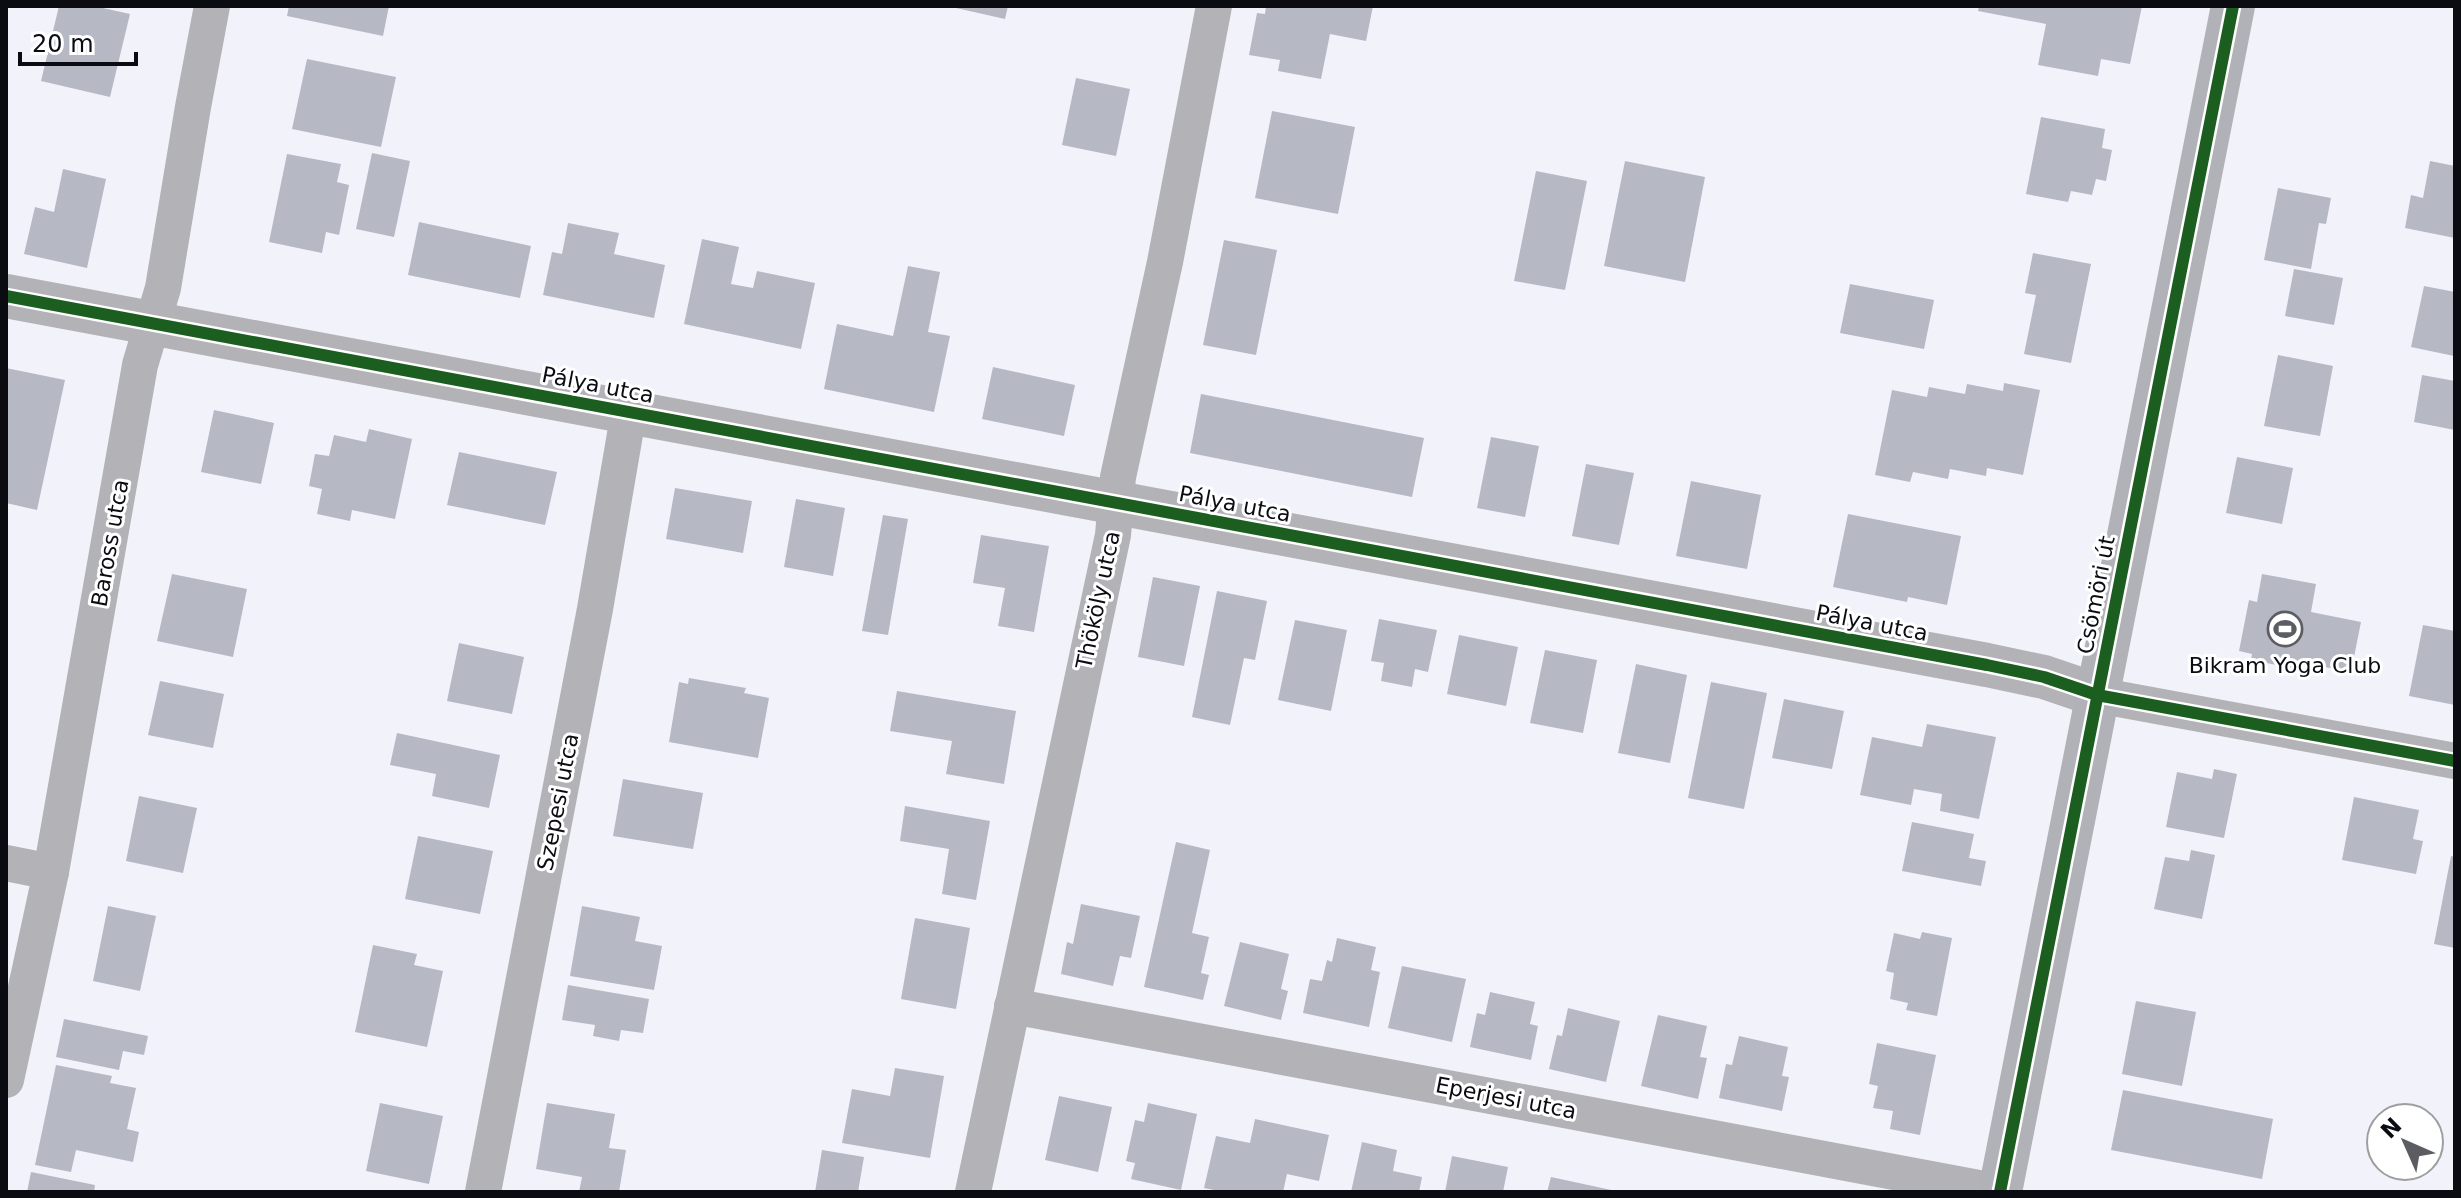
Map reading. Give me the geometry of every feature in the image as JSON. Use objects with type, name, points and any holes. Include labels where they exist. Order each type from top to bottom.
[{"type":"main road","name":"Csömöri út","points":[[2000,1192],[2233,6]]},
{"type":"street","name":"Baross utca","points":[[6,1080],[51,872],[140,365],[163,288],[212,6]]},
{"type":"street","name":"Thököly utca","points":[[973,1192],[1113,535],[1116,501],[1214,6]]},
{"type":"street","name":"Pálya utca","points":[[6,296],[1987,665],[2044,677],[2097,695],[2455,761]]},
{"type":"street","name":"Szepesi utca","points":[[483,1192],[595,609],[629,411]]},
{"type":"street","points":[[6,863],[51,872]]},
{"type":"street","name":"Eperjesi utca","points":[[1012,1006],[2000,1192]]},
{"type":"building","points":[[59,6],[94,6],[130,14],[110,97],[41,81]]},
{"type":"building","points":[[289,6],[389,6],[383,36],[287,16]]},
{"type":"building","points":[[947,6],[1008,6],[1005,19]]},
{"type":"building","points":[[1266,6],[1373,6],[1366,41],[1330,34],[1321,79],[1278,71],[1280,60],[1249,55],[1257,13],[1265,14]]},
{"type":"building","points":[[1979,6],[2142,6],[2130,64],[2101,59],[2098,76],[2038,65],[2046,24],[1978,11]]},
{"type":"building","points":[[307,59],[396,77],[381,147],[292,129]]},
{"type":"building","points":[[1076,78],[1130,89],[1116,156],[1062,145]]},
{"type":"building","points":[[1272,111],[1355,127],[1338,214],[1255,198]]},
{"type":"building","points":[[2041,117],[2105,129],[2102,148],[2112,150],[2106,181],[2096,179],[2092,195],[2071,191],[2068,202],[2026,194]]},
{"type":"building","points":[[372,153],[410,161],[394,237],[356,229]]},
{"type":"building","points":[[287,154],[341,164],[337,182],[349,185],[339,235],[326,232],[322,253],[269,242]]},
{"type":"building","points":[[1625,161],[1705,177],[1685,282],[1604,266]]},
{"type":"building","points":[[2430,161],[2455,166],[2455,238],[2405,228],[2411,195],[2423,198]]},
{"type":"building","points":[[63,169],[106,179],[87,268],[24,254],[35,207],[54,212]]},
{"type":"building","points":[[1536,171],[1587,181],[1565,290],[1514,281]]},
{"type":"building","points":[[2278,188],[2331,198],[2326,224],[2319,223],[2311,269],[2264,260]]},
{"type":"building","points":[[419,222],[531,246],[520,298],[408,275]]},
{"type":"building","points":[[568,223],[619,233],[614,254],[665,265],[654,318],[543,295],[552,252],[562,254]]},
{"type":"building","points":[[702,239],[739,247],[731,284],[753,288],[757,271],[815,283],[801,349],[684,324]]},
{"type":"building","points":[[1224,240],[1277,250],[1256,355],[1203,345]]},
{"type":"building","points":[[2033,253],[2091,264],[2071,363],[2024,354],[2036,295],[2025,293]]},
{"type":"building","points":[[908,266],[940,272],[928,332],[950,336],[934,412],[824,389],[837,324],[893,336]]},
{"type":"building","points":[[2294,269],[2343,278],[2334,325],[2285,316]]},
{"type":"building","points":[[1850,284],[1934,300],[1924,349],[1840,333]]},
{"type":"building","points":[[2424,286],[2455,292],[2454,356],[2411,347]]},
{"type":"building","points":[[2278,355],[2333,366],[2320,436],[2264,426]]},
{"type":"building","points":[[993,367],[1075,385],[1064,436],[982,419]]},
{"type":"building","points":[[6,368],[65,380],[37,510],[6,503]]},
{"type":"building","points":[[2422,375],[2455,381],[2455,430],[2414,422]]},
{"type":"building","points":[[2004,383],[2040,390],[2023,475],[1987,468],[1986,476],[1950,469],[1948,479],[1913,472],[1910,482],[1875,475],[1892,390],[1927,397],[1929,387],[1965,394],[1967,384],[2003,391]]},
{"type":"building","points":[[1201,394],[1424,438],[1412,497],[1190,453]]},
{"type":"building","points":[[214,410],[274,423],[261,484],[201,472]]},
{"type":"building","points":[[369,429],[412,439],[395,519],[352,510],[350,521],[317,514],[322,489],[309,486],[315,454],[329,456],[334,435],[366,442]]},
{"type":"building","points":[[1491,437],[1539,446],[1525,517],[1477,508]]},
{"type":"building","points":[[459,452],[557,472],[545,525],[447,505]]},
{"type":"building","points":[[2237,457],[2293,468],[2282,524],[2226,513]]},
{"type":"building","points":[[1586,464],[1634,473],[1619,545],[1572,536]]},
{"type":"building","points":[[1691,481],[1761,495],[1747,569],[1676,556]]},
{"type":"building","points":[[675,488],[752,501],[743,553],[666,539]]},
{"type":"building","points":[[796,499],[845,508],[833,576],[784,567]]},
{"type":"building","points":[[1848,514],[1961,536],[1947,605],[1908,597],[1907,602],[1833,587]]},
{"type":"building","points":[[883,515],[908,519],[888,635],[862,631]]},
{"type":"building","points":[[981,535],[1049,546],[1034,632],[998,626],[1005,588],[973,583]]},
{"type":"building","points":[[172,574],[247,589],[233,657],[157,641]]},
{"type":"building","points":[[2262,574],[2316,584],[2311,612],[2361,622],[2351,672],[2293,661],[2292,668],[2251,660],[2252,654],[2239,651],[2249,600],[2257,602]]},
{"type":"building","points":[[1153,577],[1200,586],[1184,666],[1138,657]]},
{"type":"building","points":[[1217,591],[1267,601],[1255,660],[1244,658],[1230,725],[1192,717]]},
{"type":"building","points":[[1379,619],[1437,630],[1428,672],[1415,669],[1412,687],[1381,681],[1384,663],[1371,661]]},
{"type":"building","points":[[1295,620],[1347,630],[1331,711],[1278,700]]},
{"type":"building","points":[[2423,625],[2455,631],[2455,705],[2409,696]]},
{"type":"building","points":[[1459,635],[1518,647],[1506,706],[1447,694]]},
{"type":"building","points":[[459,643],[524,657],[512,714],[447,701]]},
{"type":"building","points":[[1545,650],[1597,660],[1583,733],[1530,723]]},
{"type":"building","points":[[1636,664],[1687,675],[1670,763],[1618,753]]},
{"type":"building","points":[[689,678],[746,688],[744,693],[769,698],[758,758],[669,742],[679,682],[688,684]]},
{"type":"building","points":[[160,681],[224,694],[213,748],[148,735]]},
{"type":"building","points":[[1711,682],[1767,693],[1744,809],[1688,798]]},
{"type":"building","points":[[897,691],[1016,711],[1004,784],[946,774],[952,741],[890,731]]},
{"type":"building","points":[[1784,699],[1844,711],[1832,769],[1772,758]]},
{"type":"building","points":[[1927,724],[1996,737],[1979,819],[1940,811],[1942,794],[1914,789],[1911,805],[1860,795],[1872,737],[1922,747]]},
{"type":"building","points":[[397,733],[500,755],[489,808],[432,796],[436,774],[390,765]]},
{"type":"building","points":[[2214,769],[2237,774],[2224,838],[2166,827],[2177,772],[2212,779]]},
{"type":"building","points":[[623,779],[703,793],[693,849],[613,836]]},
{"type":"building","points":[[139,796],[197,808],[183,873],[126,861]]},
{"type":"building","points":[[2354,797],[2419,810],[2413,839],[2423,841],[2416,874],[2342,860]]},
{"type":"building","points":[[905,806],[990,821],[976,900],[942,894],[949,849],[900,841]]},
{"type":"building","points":[[1912,822],[1974,834],[1969,858],[1986,861],[1981,886],[1902,871]]},
{"type":"building","points":[[418,836],[493,851],[480,914],[405,899]]},
{"type":"building","points":[[1176,842],[1210,850],[1192,933],[1209,937],[1201,973],[1209,975],[1203,1000],[1144,987]]},
{"type":"building","points":[[2191,850],[2215,855],[2202,919],[2154,909],[2165,857],[2189,861]]},
{"type":"building","points":[[2451,856],[2455,857],[2455,948],[2434,944]]},
{"type":"building","points":[[1081,904],[1140,916],[1131,958],[1120,956],[1113,986],[1061,974],[1067,942],[1073,944]]},
{"type":"building","points":[[108,906],[156,916],[140,991],[93,981]]},
{"type":"building","points":[[582,906],[640,917],[635,941],[662,946],[654,990],[570,976]]},
{"type":"building","points":[[915,918],[970,928],[956,1009],[901,999]]},
{"type":"building","points":[[1922,932],[1952,938],[1937,1016],[1906,1010],[1908,1003],[1890,999],[1894,973],[1886,971],[1894,933],[1920,939]]},
{"type":"building","points":[[1337,938],[1376,947],[1371,970],[1380,972],[1369,1027],[1303,1013],[1310,979],[1322,981],[1327,960],[1332,962]]},
{"type":"building","points":[[1240,942],[1289,954],[1281,989],[1288,991],[1281,1020],[1224,1006]]},
{"type":"building","points":[[373,945],[417,954],[414,965],[443,971],[427,1047],[355,1032]]},
{"type":"building","points":[[1402,966],[1466,979],[1452,1042],[1388,1028]]},
{"type":"building","points":[[568,985],[649,999],[643,1033],[621,1030],[619,1041],[593,1036],[595,1025],[562,1020]]},
{"type":"building","points":[[1490,992],[1535,1002],[1530,1024],[1538,1026],[1531,1060],[1470,1047],[1477,1013],[1485,1015]]},
{"type":"building","points":[[2136,1001],[2196,1012],[2182,1086],[2122,1074]]},
{"type":"building","points":[[1568,1008],[1620,1021],[1606,1082],[1549,1069],[1557,1035],[1562,1036]]},
{"type":"building","points":[[1658,1015],[1707,1026],[1700,1057],[1707,1058],[1698,1099],[1641,1086]]},
{"type":"building","points":[[64,1019],[148,1036],[144,1055],[123,1051],[119,1070],[56,1057]]},
{"type":"building","points":[[1739,1036],[1788,1047],[1782,1076],[1789,1077],[1782,1111],[1719,1098],[1726,1064],[1732,1065]]},
{"type":"building","points":[[1877,1043],[1936,1055],[1920,1135],[1890,1129],[1893,1111],[1873,1108],[1878,1086],[1869,1084]]},
{"type":"building","points":[[56,1065],[112,1076],[110,1083],[136,1088],[127,1129],[139,1132],[133,1162],[76,1150],[71,1172],[35,1165]]},
{"type":"building","points":[[895,1068],[944,1076],[930,1158],[842,1143],[852,1089],[890,1096]]},
{"type":"building","points":[[2123,1090],[2273,1119],[2262,1179],[2111,1150]]},
{"type":"building","points":[[1059,1096],[1112,1107],[1098,1172],[1045,1160]]},
{"type":"building","points":[[380,1103],[443,1116],[429,1184],[366,1171]]},
{"type":"building","points":[[547,1103],[615,1114],[609,1148],[626,1150],[619,1192],[579,1192],[582,1177],[536,1169]]},
{"type":"building","points":[[1148,1103],[1197,1114],[1181,1190],[1131,1179],[1135,1163],[1126,1161],[1135,1120],[1144,1122]]},
{"type":"building","points":[[1255,1119],[1329,1135],[1319,1181],[1287,1174],[1283,1192],[1224,1192],[1204,1188],[1216,1136],[1250,1143]]},
{"type":"building","points":[[1362,1142],[1397,1150],[1393,1171],[1422,1177],[1419,1192],[1351,1192]]},
{"type":"building","points":[[822,1150],[864,1157],[858,1192],[815,1192]]},
{"type":"building","points":[[1452,1156],[1508,1167],[1503,1192],[1445,1192]]},
{"type":"building","points":[[31,1172],[95,1185],[94,1192],[27,1192]]},
{"type":"building","points":[[1551,1177],[1616,1191],[1616,1192],[1547,1192]]},
{"type":"cycle path","points":[[2000,1192],[2233,6]]},
{"type":"cycle path","points":[[6,296],[1987,665],[2044,677],[2097,695],[2455,761]]},
{"type":"place","name":"Bikram Yoga Club","points":[[2285,629]]}]
